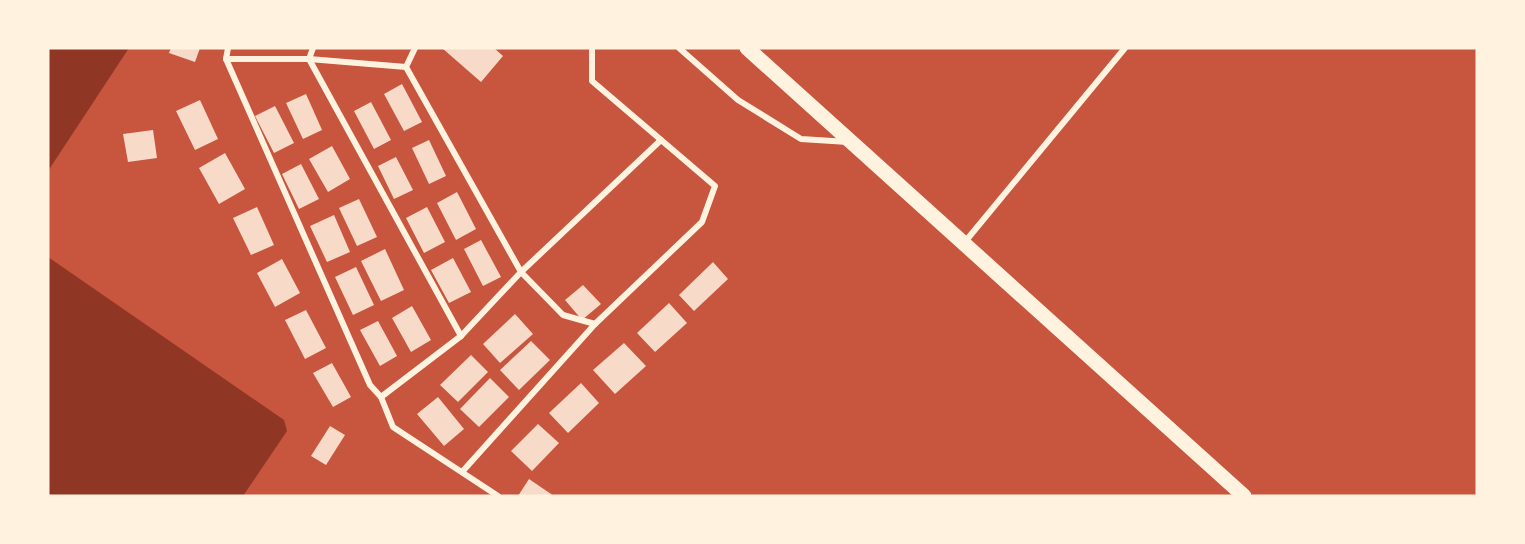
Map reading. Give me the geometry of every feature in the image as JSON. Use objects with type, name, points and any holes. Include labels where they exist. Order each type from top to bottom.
[{"type":"main road","points":[[747,48],[1244,496]]},
{"type":"street","points":[[228,48],[226,59],[370,385],[381,397],[393,427],[498,496]]},
{"type":"street","points":[[313,48],[309,59],[461,336]]},
{"type":"street","points":[[406,68],[415,48]]},
{"type":"street","points":[[462,472],[595,324],[702,222],[714,186],[592,81],[592,48]]},
{"type":"street","points":[[679,48],[738,100],[801,139],[851,142]]},
{"type":"street","points":[[963,243],[1125,48]]},
{"type":"street","points":[[226,59],[309,59],[406,68]]},
{"type":"street","points":[[406,68],[521,272],[562,315],[595,324]]},
{"type":"street","points":[[381,397],[461,336],[521,272],[661,140]]},
{"type":"shaded area","points":[[48,48],[129,48],[48,171]]},
{"type":"shaded area","points":[[48,257],[284,420],[287,431],[243,496],[48,496]]},
{"type":"building","points":[[171,48],[200,48],[195,62],[169,53]]},
{"type":"building","points":[[442,48],[494,48],[503,56],[481,82]]},
{"type":"building","points":[[402,84],[422,122],[404,131],[384,94]]},
{"type":"building","points":[[306,94],[322,130],[303,139],[286,103]]},
{"type":"building","points":[[200,100],[218,139],[195,150],[176,111]]},
{"type":"building","points":[[371,102],[391,140],[374,149],[354,111]]},
{"type":"building","points":[[275,106],[294,143],[274,153],[255,116]]},
{"type":"building","points":[[153,130],[157,158],[128,162],[123,134]]},
{"type":"building","points":[[429,140],[446,176],[429,184],[412,148]]},
{"type":"building","points":[[332,146],[350,179],[328,192],[309,159]]},
{"type":"building","points":[[225,153],[245,189],[219,204],[199,168]]},
{"type":"building","points":[[396,157],[413,190],[394,199],[378,166]]},
{"type":"building","points":[[301,164],[319,199],[299,209],[282,174]]},
{"type":"building","points":[[457,192],[476,229],[456,240],[437,203]]},
{"type":"building","points":[[359,199],[377,237],[357,246],[339,208]]},
{"type":"building","points":[[257,207],[274,245],[251,255],[233,218]]},
{"type":"building","points":[[427,207],[445,242],[424,253],[406,218]]},
{"type":"building","points":[[334,215],[350,252],[327,262],[310,226]]},
{"type":"building","points":[[481,240],[501,277],[483,286],[464,249]]},
{"type":"building","points":[[385,249],[404,290],[381,301],[361,261]]},
{"type":"building","points":[[453,258],[471,292],[449,303],[431,270]]},
{"type":"building","points":[[282,259],[300,293],[275,307],[257,273]]},
{"type":"building","points":[[713,262],[728,279],[694,311],[679,295]]},
{"type":"building","points":[[356,267],[374,305],[353,315],[335,277]]},
{"type":"building","points":[[583,285],[601,304],[582,320],[565,300]]},
{"type":"building","points":[[669,303],[687,323],[655,352],[637,333]]},
{"type":"building","points":[[412,306],[431,340],[411,352],[392,318]]},
{"type":"building","points":[[306,310],[326,348],[305,359],[285,320]]},
{"type":"building","points":[[515,314],[533,334],[500,363],[483,344]]},
{"type":"building","points":[[378,321],[397,356],[380,366],[360,330]]},
{"type":"building","points":[[531,341],[550,360],[519,390],[500,370]]},
{"type":"building","points":[[624,343],[646,366],[615,394],[593,370]]},
{"type":"building","points":[[471,355],[488,372],[458,402],[440,385]]},
{"type":"building","points":[[332,363],[351,397],[333,407],[313,373]]},
{"type":"building","points":[[490,378],[509,397],[479,427],[460,409]]},
{"type":"building","points":[[581,383],[599,403],[568,433],[549,413]]},
{"type":"building","points":[[438,397],[464,429],[444,446],[417,414]]},
{"type":"building","points":[[538,424],[559,443],[532,471],[511,451]]},
{"type":"building","points":[[330,426],[345,435],[326,465],[311,456]]},
{"type":"building","points":[[529,479],[554,496],[518,496]]}]
